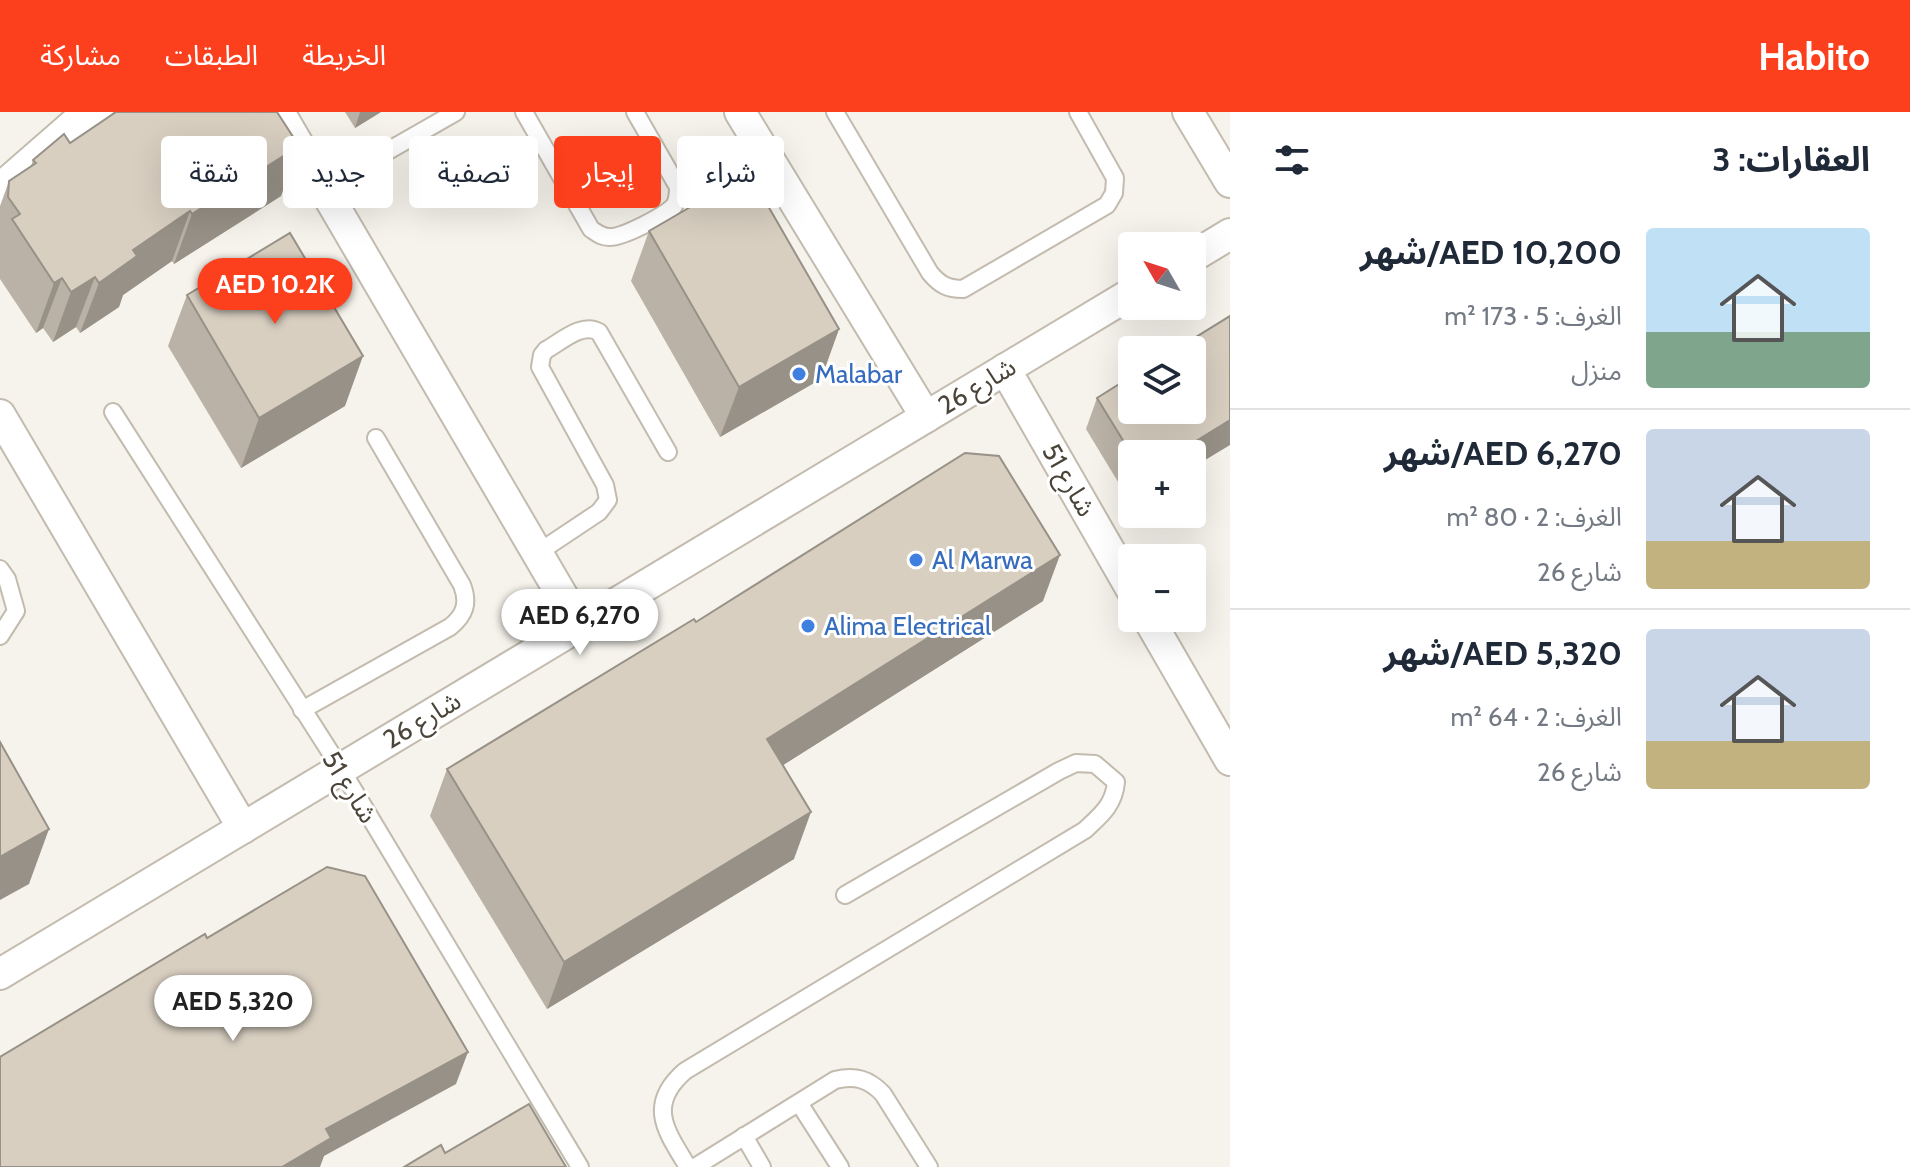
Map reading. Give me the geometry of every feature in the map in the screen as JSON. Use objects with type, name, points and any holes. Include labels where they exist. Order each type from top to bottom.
[{"type":"street","points":[[0,194],[94,112]]},
{"type":"street","points":[[279,112],[293,136]]},
{"type":"street","points":[[740,112],[926,417]]},
{"type":"street","points":[[1188,112],[1230,182]]},
{"type":"street","points":[[335,208],[580,626]]},
{"type":"street","points":[[1206,249],[1230,234]]},
{"type":"street","name":"شارع 26","points":[[0,974],[1118,301]]},
{"type":"street","name":"شارع 51","points":[[1005,369],[1118,566]]},
{"type":"street","points":[[0,415],[243,828]]},
{"type":"street","points":[[1156,632],[1230,760]]},
{"type":"lane","points":[[393,148],[456,112]]},
{"type":"lane","points":[[524,112],[591,229],[600,236],[611,237],[623,235],[673,206],[678,197],[678,187],[635,112]]},
{"type":"lane","points":[[835,112],[930,273],[950,289],[963,289],[976,284],[1107,205],[1114,193],[1115,178],[1078,112]]},
{"type":"lane","points":[[536,554],[599,512],[608,500],[608,492],[540,367],[546,350],[584,328],[599,332],[668,452]]},
{"type":"lane","name":"شارع 51","points":[[113,412],[341,769],[580,1167]]},
{"type":"lane","points":[[302,710],[450,627],[460,619],[466,607],[467,596],[462,585],[376,438]]},
{"type":"lane","points":[[0,569],[7,579],[16,611],[0,636]]},
{"type":"lane","points":[[688,1167],[664,1128],[662,1117],[666,1095],[674,1081],[685,1071],[1085,830],[1108,809],[1115,794],[1116,782],[1095,764],[1076,763],[845,895]]},
{"type":"lane","points":[[695,1167],[835,1080],[854,1077],[865,1080],[883,1094],[929,1167]]},
{"type":"lane","points":[[799,1103],[840,1167]]},
{"type":"lane","points":[[744,1136],[762,1167]]},
{"type":"building","points":[[116,112],[277,112],[293,136],[283,136],[283,156],[267,166],[267,136],[161,136],[161,208],[201,208],[192,214],[190,211],[133,250],[137,256],[99,283],[95,277],[71,292],[62,278],[54,283],[12,219],[20,214],[8,197],[9,181],[36,163],[33,160],[64,134],[70,143]]},
{"type":"building","points":[[689,208],[769,208],[839,329],[739,387],[649,231]]},
{"type":"building","points":[[290,233],[363,356],[259,418],[187,295]]},
{"type":"building","points":[[1230,316],[1230,420],[1198,440],[1123,440],[1097,398],[1118,385],[1118,424],[1206,424],[1206,336],[1198,336]]},
{"type":"building","points":[[965,453],[999,456],[1060,555],[767,739],[811,812],[564,962],[447,769],[694,619],[696,622]]},
{"type":"building","points":[[0,742],[49,829],[0,857]]},
{"type":"building","points":[[327,867],[365,876],[468,1052],[326,1129],[331,1138],[282,1167],[0,1167],[0,1057],[205,934],[207,938]]},
{"type":"building","points":[[529,1104],[566,1167],[404,1167],[441,1145],[445,1153]]},
{"type":"place","name":"Malabar","points":[[799,374]]},
{"type":"place","name":"Al Marwa","points":[[916,560]]},
{"type":"place","name":"Alima Electrical","points":[[808,626]]}]
